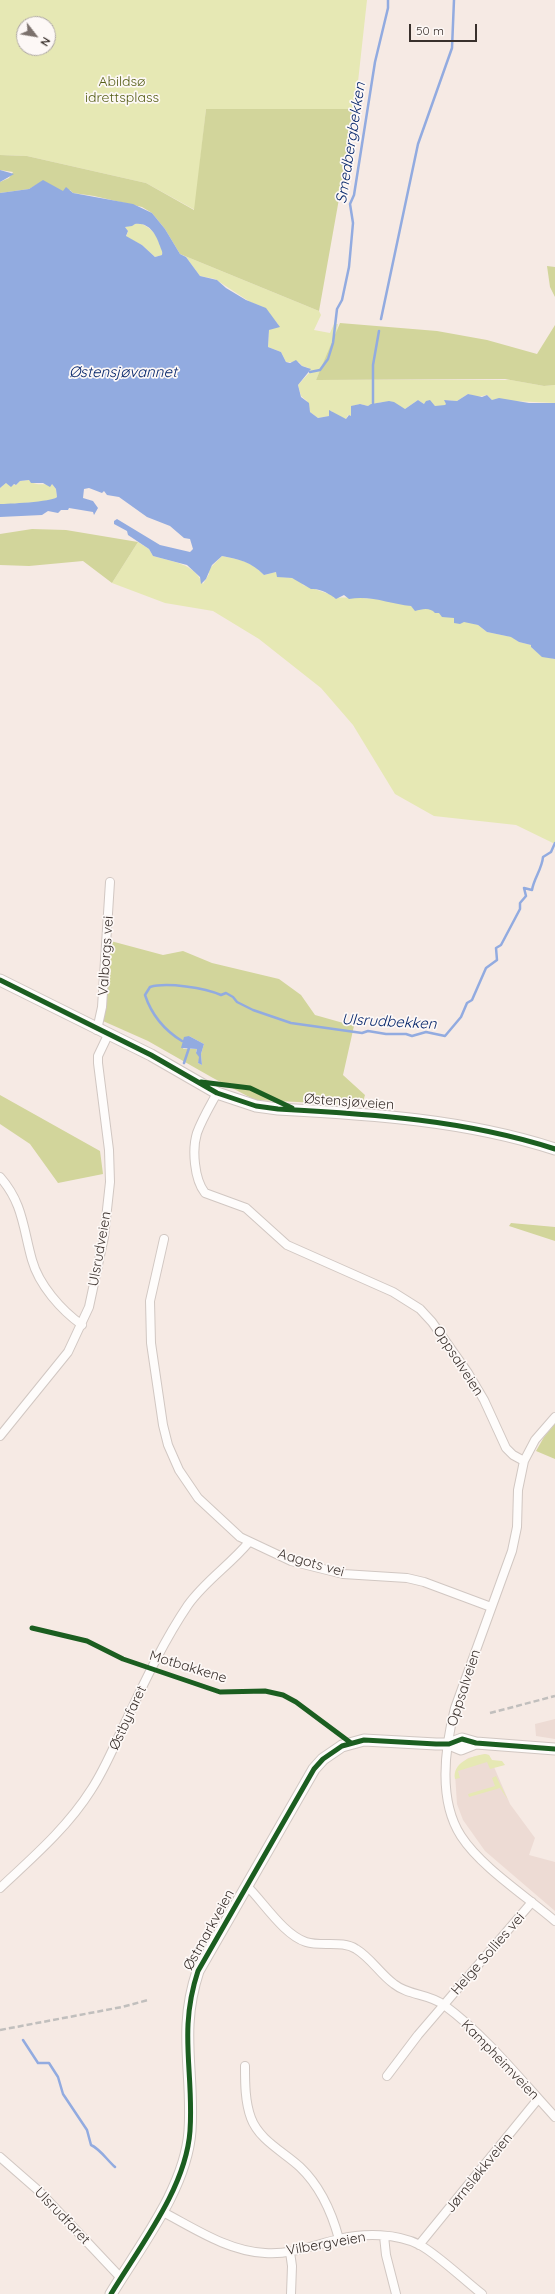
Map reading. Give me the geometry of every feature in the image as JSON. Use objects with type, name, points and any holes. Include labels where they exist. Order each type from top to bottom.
[{"type":"street","name":"Valborgs vei","points":[[98,1030],[102,1007],[110,882]]},
{"type":"street","name":"Østensjøveien","points":[[0,980],[108,1035],[157,1058],[217,1093],[256,1106],[452,1124],[506,1135],[555,1149]]},
{"type":"street","name":"Ulsrudveien","points":[[0,1436],[68,1352],[82,1325],[89,1307],[97,1271],[109,1193],[109,1150],[98,1060],[108,1035]]},
{"type":"street","name":"Oppsalveien","points":[[217,1093],[201,1125],[196,1140],[197,1173],[205,1193],[246,1208],[287,1244],[393,1292],[420,1309],[432,1322],[468,1373],[484,1400],[506,1448],[513,1455],[524,1461],[518,1490],[517,1527],[512,1551],[455,1708],[449,1744],[447,1790],[454,1822],[461,1836],[481,1859],[555,1921]]},
{"type":"street","points":[[0,1177],[18,1204],[36,1270],[59,1304],[82,1325]]},
{"type":"street","name":"Aagots vei","points":[[164,1239],[152,1289],[150,1313],[152,1351],[163,1425],[168,1445],[179,1470],[198,1498],[229,1527],[249,1542],[291,1561],[350,1575],[407,1578],[424,1582],[491,1607]]},
{"type":"street","points":[[524,1461],[535,1440],[555,1417]]},
{"type":"street","name":"Østbyfaret","points":[[0,1888],[59,1831],[84,1800],[100,1774],[158,1655],[188,1606],[208,1582],[235,1558],[249,1542]]},
{"type":"street","name":"Østmarkveien","points":[[112,2294],[161,2211],[180,2173],[189,2139],[190,2119],[186,2021],[192,1989],[198,1971],[314,1769],[332,1752],[342,1746],[364,1740],[449,1744],[461,1749],[476,1743],[555,1749]]},
{"type":"street","name":"Kampheimveien","points":[[246,1886],[264,1904],[281,1925],[300,1940],[312,1944],[355,1948],[394,1985],[406,1990],[430,1996],[444,2005],[473,2029],[555,2117]]},
{"type":"street","name":"Helge Sollies vei","points":[[444,2005],[532,1902]]},
{"type":"street","points":[[387,2076],[444,2005]]},
{"type":"street","points":[[245,2066],[249,2109],[254,2124],[266,2138],[300,2167],[317,2187],[334,2222],[339,2239]]},
{"type":"street","name":"Jørnsløkkveien","points":[[419,2245],[538,2099]]},
{"type":"street","name":"Ulsrudfaret","points":[[0,2157],[40,2192],[121,2278]]},
{"type":"street","name":"Vilbergveien","points":[[161,2211],[233,2246],[264,2253],[290,2252],[339,2239],[363,2235],[384,2236],[419,2245],[482,2294]]},
{"type":"street","points":[[384,2236],[386,2255],[396,2294]]},
{"type":"street","points":[[290,2252],[292,2266],[291,2294]]},
{"type":"shaded area","points":[[555,1719],[555,1739],[536,1736],[535,1724]]},
{"type":"shaded area","points":[[485,1754],[489,1755],[510,1804],[535,1838],[529,1855],[555,1862],[555,1911],[485,1851],[463,1820],[457,1804],[455,1774],[460,1765],[468,1758]]},
{"type":"green space","name":"Abildsø idrettsplass","points":[[0,0],[367,0],[355,109],[206,109],[195,210],[146,183],[27,156],[0,155]]},
{"type":"green space","points":[[206,109],[355,109],[319,311],[180,254],[165,229],[152,213],[142,207],[94,196],[73,193],[70,190],[63,192],[38,184],[29,189],[0,193],[0,182],[9,178],[13,172],[0,170],[0,155],[27,156],[146,183],[194,210]]},
{"type":"green space","points":[[138,223],[148,227],[156,235],[161,245],[162,255],[155,257],[142,245],[126,237],[128,231],[125,227]]},
{"type":"green space","points":[[180,254],[319,311],[321,315],[314,330],[330,333],[334,324],[338,324],[336,336],[316,380],[511,380],[544,386],[555,385],[555,403],[492,400],[487,395],[477,397],[468,394],[457,401],[444,400],[447,404],[445,406],[435,406],[431,403],[424,404],[418,400],[405,409],[381,402],[368,406],[360,404],[353,406],[351,416],[348,415],[346,419],[333,414],[332,411],[329,411],[329,416],[318,418],[310,412],[307,401],[301,396],[298,385],[310,372],[309,368],[302,366],[299,362],[286,362],[281,352],[268,347],[269,330],[278,324],[263,307],[250,302],[215,279],[200,276],[186,257]]},
{"type":"green space","points":[[547,266],[555,267],[555,297],[550,287]]},
{"type":"green space","points":[[340,323],[437,331],[487,340],[537,354],[555,325],[555,385],[544,386],[505,379],[316,380]]},
{"type":"green space","points":[[29,480],[37,484],[52,484],[56,489],[57,497],[40,502],[5,506],[4,504],[0,504],[0,488],[6,483],[16,485],[20,481]]},
{"type":"green space","points":[[32,529],[66,530],[138,542],[112,583],[83,561],[29,566],[0,565],[0,534]]},
{"type":"green space","points":[[138,542],[149,549],[153,556],[188,567],[199,577],[203,584],[209,574],[208,570],[222,556],[249,563],[264,575],[276,572],[281,577],[301,581],[303,585],[332,595],[334,598],[350,597],[388,600],[400,602],[414,608],[431,609],[478,625],[487,632],[512,637],[519,642],[531,645],[531,647],[542,656],[555,659],[555,844],[516,825],[434,816],[395,794],[353,725],[321,688],[259,639],[213,611],[165,603],[112,583]]},
{"type":"green space","points":[[107,940],[163,955],[183,951],[212,963],[279,979],[301,995],[315,1015],[354,1026],[343,1075],[365,1095],[362,1105],[255,1100],[148,1041],[103,1021]],"holes":[[[189,1036],[204,1044],[201,1054],[202,1065],[198,1063],[200,1057],[196,1052],[197,1049],[183,1049]]]},
{"type":"green space","points":[[0,1095],[100,1151],[103,1174],[58,1183],[30,1144],[0,1124]]},
{"type":"green space","points":[[511,1223],[555,1227],[555,1241],[509,1226]]},
{"type":"green space","points":[[555,1424],[555,1459],[536,1451],[544,1437]]},
{"type":"green space","points":[[485,1754],[489,1755],[492,1760],[502,1761],[505,1765],[490,1769],[487,1762],[458,1771],[460,1778],[455,1779],[456,1769],[459,1765],[474,1756]]},
{"type":"green space","points":[[496,1776],[508,1800],[500,1788],[469,1797],[468,1794],[495,1786],[492,1778]]},
{"type":"water","points":[[0,170],[14,174],[0,182]]},
{"type":"water","name":"Østensjøvannet","points":[[43,180],[63,191],[66,187],[73,193],[133,204],[152,213],[165,229],[180,254],[186,257],[200,276],[217,280],[226,288],[246,300],[266,308],[280,327],[269,330],[268,347],[281,352],[286,362],[290,363],[296,360],[302,366],[311,369],[298,385],[301,397],[309,403],[310,412],[318,418],[329,416],[329,410],[346,419],[349,415],[351,416],[351,406],[360,404],[368,406],[371,404],[389,401],[394,402],[405,409],[418,400],[424,404],[426,401],[430,400],[435,406],[445,405],[444,400],[457,401],[468,394],[482,397],[487,395],[492,400],[499,398],[529,403],[555,403],[555,659],[542,657],[531,647],[531,645],[519,642],[511,637],[487,632],[478,625],[464,622],[460,624],[454,623],[454,618],[442,617],[439,613],[435,613],[428,609],[415,611],[411,606],[365,598],[349,599],[344,595],[336,599],[328,593],[321,590],[311,589],[292,578],[277,577],[276,572],[264,575],[249,564],[228,557],[222,556],[212,565],[206,579],[201,584],[200,577],[187,565],[153,556],[149,549],[128,535],[127,531],[114,524],[114,521],[117,519],[160,545],[190,552],[193,549],[190,539],[184,538],[170,526],[147,517],[119,497],[107,495],[104,491],[102,493],[89,488],[84,489],[83,498],[93,501],[98,508],[94,515],[93,512],[69,508],[68,510],[61,510],[58,513],[48,511],[42,515],[0,517],[0,504],[38,501],[57,497],[56,489],[52,484],[50,487],[43,483],[31,483],[29,480],[20,481],[11,487],[6,483],[0,488],[0,193],[29,189]],"holes":[[[140,224],[148,227],[154,233],[162,250],[162,255],[155,257],[142,245],[126,236],[128,231],[125,227]]]},
{"type":"water","points":[[189,1036],[204,1044],[201,1054],[202,1065],[198,1063],[199,1057],[196,1053],[197,1049],[181,1048],[184,1037]]},
{"type":"waterway","name":"Smedbergbekken","points":[[310,372],[320,370],[328,359],[333,343],[337,309],[342,300],[349,267],[353,223],[350,204],[354,195],[375,62],[388,8],[388,0]]},
{"type":"waterway","points":[[381,319],[418,144],[452,48],[454,0]]},
{"type":"waterway","points":[[373,403],[373,365],[379,331]]},
{"type":"waterway","name":"Ulsrudbekken","points":[[182,1041],[164,1027],[151,1010],[145,995],[150,987],[176,985],[196,988],[221,995],[226,993],[233,997],[237,1002],[253,1010],[291,1023],[362,1033],[368,1031],[386,1034],[406,1034],[412,1036],[426,1032],[445,1036],[461,1017],[467,1003],[472,1000],[486,968],[497,960],[496,948],[501,945],[520,909],[520,903],[526,896],[524,888],[532,890],[543,857],[551,852],[555,843]]},
{"type":"waterway","name":"Ulsrudbekken","points":[[184,1063],[189,1048]]},
{"type":"waterway","points":[[23,2040],[38,2063],[49,2063],[58,2077],[63,2094],[87,2130],[91,2145],[115,2167]]},
{"type":"railway","points":[[490,1713],[555,1696]]},
{"type":"railway","points":[[0,2030],[122,2007],[148,2000]]},
{"type":"cycle path","points":[[0,980],[151,1055],[217,1093],[256,1106],[278,1109],[383,1116],[453,1125],[487,1131],[555,1149]]},
{"type":"cycle path","points":[[201,1082],[250,1088],[292,1108]]},
{"type":"cycle path","name":"Motbakkene","points":[[32,1628],[87,1641],[123,1659],[220,1692],[265,1691],[283,1695],[296,1702],[351,1743]]},
{"type":"cycle path","points":[[111,2294],[160,2216],[180,2174],[187,2152],[191,2110],[188,2051],[189,2013],[192,1993],[198,1971],[314,1769],[323,1759],[342,1746],[364,1740],[449,1744],[462,1739],[476,1743],[555,1749]]}]
